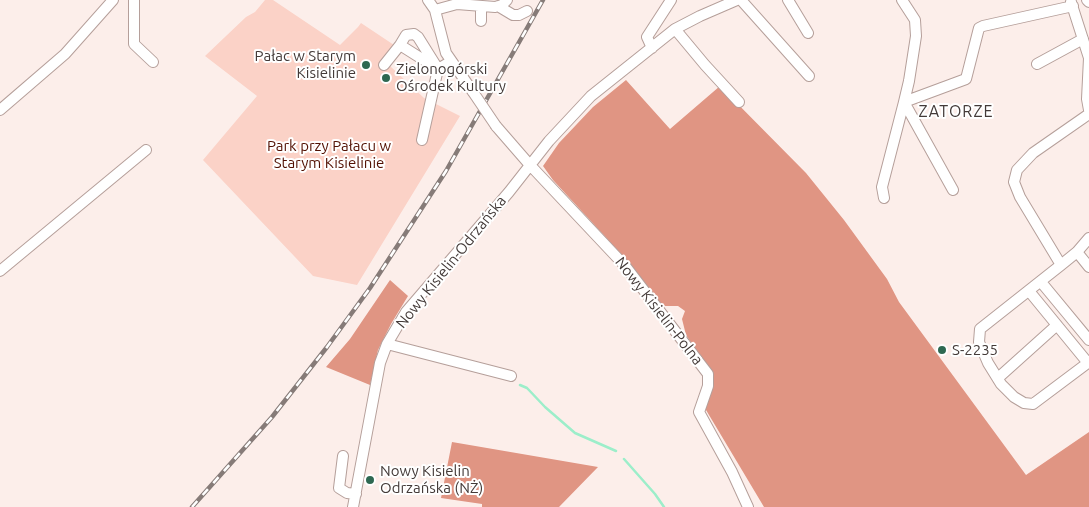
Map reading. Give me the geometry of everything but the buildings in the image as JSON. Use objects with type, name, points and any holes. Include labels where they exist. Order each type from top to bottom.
[{"type":"street","points":[[0,110],[65,54],[113,0]]},
{"type":"street","points":[[134,0],[134,44],[154,62]]},
{"type":"street","points":[[428,0],[435,10],[443,46],[450,62],[496,126],[529,164]]},
{"type":"street","points":[[652,48],[647,38],[671,0]]},
{"type":"street","name":"Nowy Kisielin-Odrzańska","points":[[353,507],[375,386],[387,344],[406,312],[509,192],[529,164],[591,96],[675,29],[737,0]]},
{"type":"street","points":[[741,0],[809,76]]},
{"type":"street","points":[[788,0],[808,33]]},
{"type":"street","points":[[884,198],[882,187],[909,81],[916,36],[915,20],[902,0]]},
{"type":"street","points":[[435,10],[457,4],[492,8],[503,3],[513,15],[519,16],[527,11]]},
{"type":"street","points":[[904,102],[966,79],[979,28],[1072,3],[1084,32],[1089,58],[1087,99],[1089,112],[1033,153],[1017,170],[1014,182],[1020,196],[1061,265]]},
{"type":"street","points":[[481,6],[481,20]]},
{"type":"street","points":[[675,29],[739,102]]},
{"type":"street","points":[[1037,64],[1084,32]]},
{"type":"street","points":[[384,65],[406,35],[414,34],[438,69],[422,140]]},
{"type":"street","points":[[400,45],[438,69]]},
{"type":"street","points":[[438,69],[450,62]]},
{"type":"street","points":[[904,102],[953,190]]},
{"type":"street","points":[[0,271],[146,150]]},
{"type":"street","name":"Nowy Kisielin-Polna","points":[[529,164],[626,267],[708,374],[708,386],[699,412],[732,472],[748,507]]},
{"type":"street","points":[[1029,291],[1088,363],[1033,404],[1024,404],[1014,397],[988,363],[979,342],[980,329],[1029,291],[1042,282],[1077,252],[1089,238]]},
{"type":"street","points":[[1077,252],[1089,267]]},
{"type":"street","points":[[1042,282],[1089,340]]},
{"type":"street","points":[[998,378],[1057,325]]},
{"type":"street","points":[[387,344],[511,376]]},
{"type":"street","points":[[343,456],[339,488],[347,493],[356,494]]},
{"type":"green space","name":"Park przy Pałacu w Starym Kisielinie","points":[[265,0],[273,0],[340,45],[361,23],[403,51],[389,65],[424,98],[460,116],[357,285],[313,276],[203,160],[257,96],[205,56],[246,17],[255,12]]},
{"type":"shaded area","points":[[626,80],[670,129],[720,86],[806,173],[844,220],[887,279],[899,302],[1026,475],[1089,432],[1089,507],[764,507],[706,410],[705,364],[686,335],[682,319],[685,311],[678,306],[665,306],[657,300],[623,256],[553,180],[543,166],[559,143],[593,107]]},
{"type":"shaded area","points":[[390,280],[408,296],[378,350],[370,385],[326,367],[350,339]]},
{"type":"shaded area","points":[[452,442],[598,467],[559,507],[482,507],[482,504],[441,498]]},
{"type":"waterway","points":[[520,385],[527,388],[545,407],[575,433],[616,451]]},
{"type":"waterway","points":[[624,459],[664,507]]},
{"type":"railway","points":[[192,507],[272,417],[370,288],[446,171],[543,0]]},
{"type":"place","name":"Pałac w Starym Kisielinie","points":[[366,65]]},
{"type":"place","name":"Zielonogórski Ośrodek Kultury","points":[[386,78]]},
{"type":"place","name":"S-2235","points":[[942,350]]},
{"type":"place","name":"Nowy Kisielin Odrzańska (NŻ)","points":[[370,480]]},
{"type":"district","name":"ZATORZE","points":[[956,112]]}]
